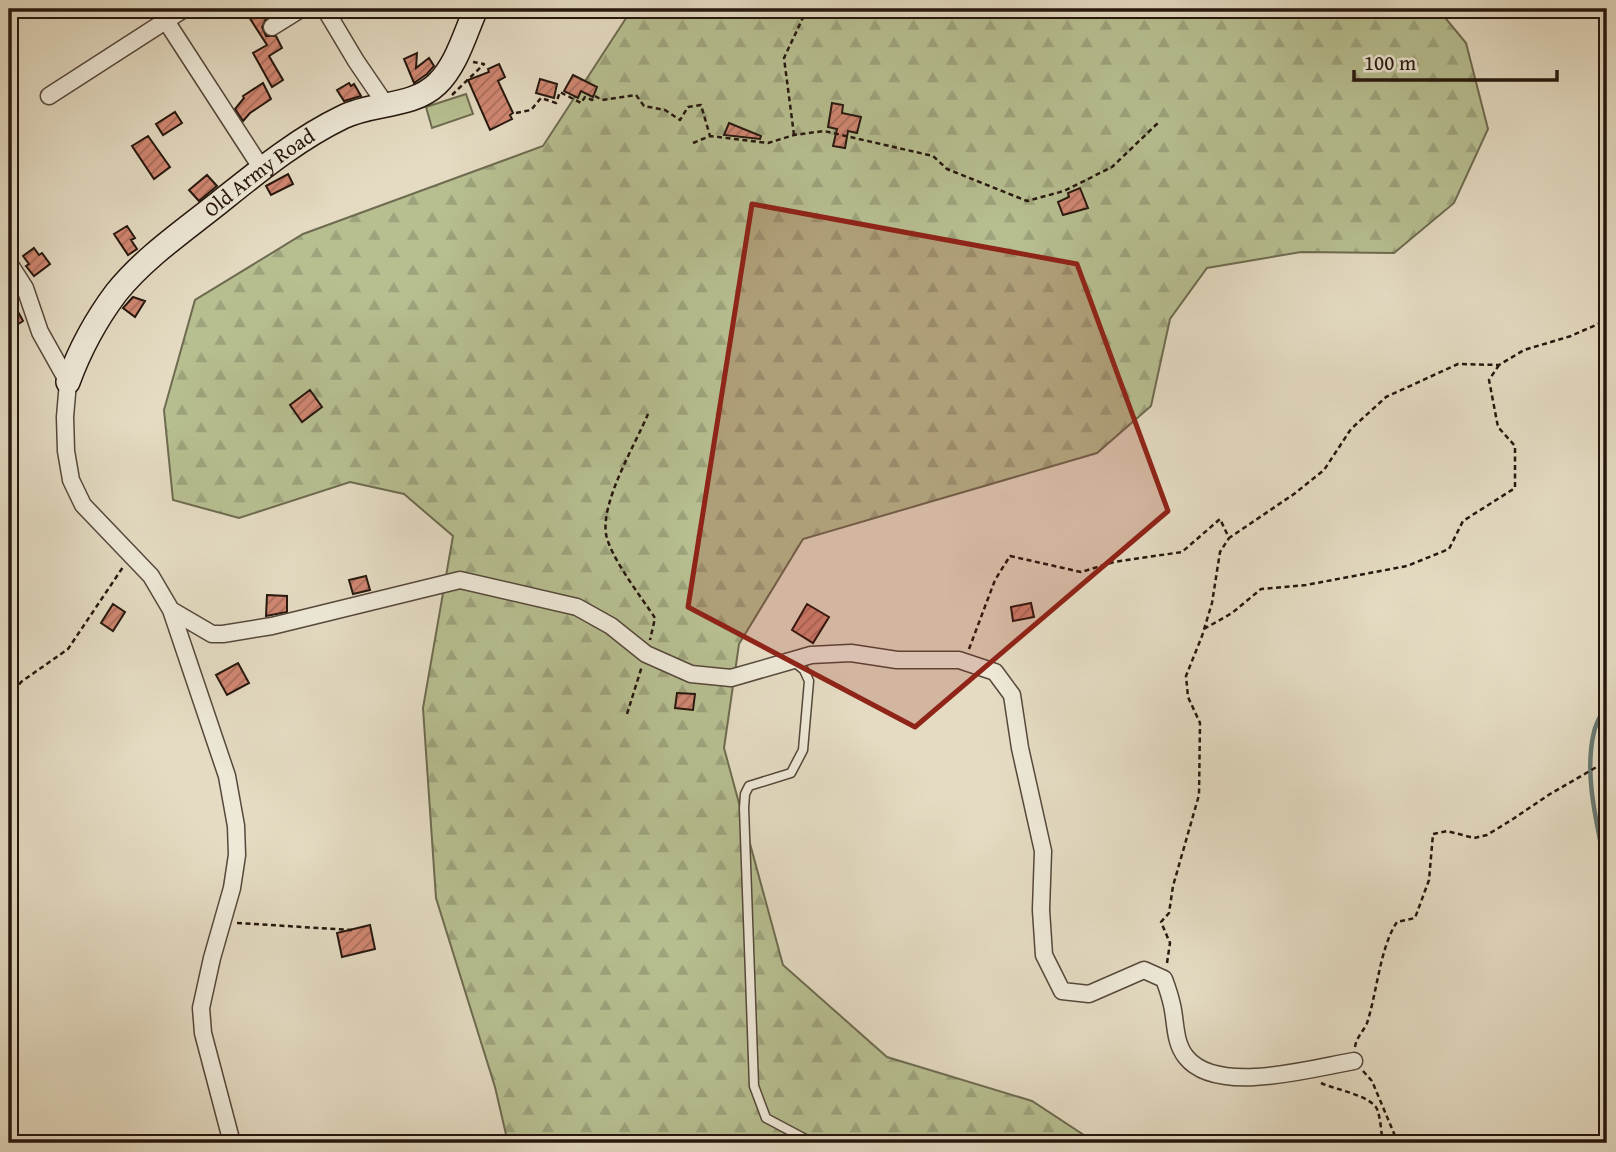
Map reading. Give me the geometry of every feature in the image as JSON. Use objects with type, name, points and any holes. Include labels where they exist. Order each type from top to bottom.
[{"type":"street","points":[[49,96],[184,9]]},
{"type":"street","points":[[272,27],[301,9]]},
{"type":"street","points":[[325,9],[386,105]]},
{"type":"street","name":"Old Army Road","points":[[68,382],[80,349],[118,290],[171,240],[262,169],[341,117],[412,99],[437,84],[455,58],[476,9]]},
{"type":"street","points":[[166,21],[262,169]]},
{"type":"street","points":[[9,263],[25,288],[40,332],[68,382],[66,451],[71,480],[83,505],[151,576],[171,610],[227,776],[232,797],[237,855],[232,888],[209,968],[201,1008],[204,1033],[232,1143]]},
{"type":"street","points":[[171,610],[212,634],[223,634],[272,626],[460,580],[577,607],[611,626],[646,654],[691,674],[732,678],[811,655],[851,653],[897,660],[959,660],[995,672],[1012,695],[1020,748],[1043,851],[1041,910],[1044,955],[1062,991],[1089,994],[1144,970],[1164,979],[1173,1007],[1175,1032],[1185,1056],[1203,1071],[1241,1077],[1282,1074],[1354,1061]]},
{"type":"lane","points":[[792,660],[804,670],[809,681],[803,750],[791,773],[749,786],[745,794],[754,1086],[766,1118],[813,1143]]},
{"type":"path","points":[[794,135],[784,58],[807,9]]},
{"type":"path","points":[[516,113],[531,110],[541,98],[556,103],[560,92],[581,103],[585,97],[592,100],[595,96],[602,100],[636,94],[644,106],[665,110],[680,120],[688,107],[701,105],[710,136]]},
{"type":"path","points":[[693,143],[710,136],[768,143],[794,135],[824,131],[933,156],[947,169],[1027,201],[1064,191],[1112,167],[1160,121]]},
{"type":"path","points":[[1204,629],[1233,613],[1261,589],[1306,585],[1407,566],[1449,549],[1463,521],[1515,488],[1515,446],[1498,427],[1489,380],[1499,365],[1524,350],[1571,336],[1607,320]]},
{"type":"path","points":[[1164,979],[1170,943],[1161,922],[1169,913],[1173,886],[1199,795],[1200,723],[1188,697],[1186,676],[1212,603],[1220,552],[1229,538],[1324,470],[1351,429],[1386,397],[1458,364],[1499,365]]},
{"type":"path","points":[[626,714],[655,618],[618,560],[606,534],[609,507],[619,472],[648,414]]},
{"type":"path","points":[[959,660],[972,647],[995,580],[1010,556],[1081,572],[1114,562],[1182,552],[1220,519],[1229,538]]},
{"type":"path","points":[[9,698],[22,682],[68,649],[131,556]]},
{"type":"path","points":[[1398,1143],[1372,1081],[1354,1061],[1356,1042],[1366,1024],[1388,935],[1397,922],[1415,918],[1429,880],[1433,834],[1447,831],[1474,838],[1487,835],[1607,761]]},
{"type":"path","points":[[223,923],[352,930]]},
{"type":"path","points":[[1321,1083],[1371,1101],[1377,1110],[1383,1143]]},
{"type":"highlighted area","points":[[752,204],[1077,264],[1168,511],[915,727],[688,607]]},
{"type":"green space","points":[[632,9],[1438,9],[1466,43],[1488,129],[1454,203],[1394,253],[1301,252],[1207,268],[1170,319],[1151,406],[1097,453],[803,539],[739,644],[724,748],[783,965],[887,1057],[1032,1101],[1096,1143],[508,1143],[495,1087],[436,898],[423,708],[453,536],[404,494],[350,482],[239,518],[173,500],[164,410],[195,300],[303,234],[543,146]]},
{"type":"green space","points":[[466,94],[473,114],[432,128],[426,107]]},
{"type":"building","points":[[255,9],[281,9],[266,19],[262,27],[266,36],[276,36],[282,48],[269,56],[283,80],[272,87],[253,53],[267,45],[247,14]]},
{"type":"building","points":[[417,53],[416,68],[429,58],[434,66],[414,83],[404,59]]},
{"type":"building","points":[[499,64],[505,77],[498,81],[513,113],[510,115],[512,119],[490,130],[468,80],[489,72],[488,69]]},
{"type":"building","points":[[573,75],[597,87],[593,97],[581,91],[578,98],[564,91]]},
{"type":"building","points":[[540,79],[557,84],[554,98],[536,93]]},
{"type":"building","points":[[263,83],[271,99],[243,121],[235,109],[243,96]]},
{"type":"building","points":[[349,83],[351,86],[354,84],[361,96],[344,101],[337,90]]},
{"type":"building","points":[[832,103],[843,105],[842,113],[861,117],[857,133],[848,131],[845,148],[833,146],[837,129],[828,127]]},
{"type":"building","points":[[175,112],[182,123],[163,135],[156,124]]},
{"type":"building","points":[[729,123],[761,136],[760,139],[724,135]]},
{"type":"building","points":[[148,136],[170,167],[154,179],[132,146]]},
{"type":"building","points":[[288,174],[293,184],[271,195],[266,186]]},
{"type":"building","points":[[207,175],[217,186],[199,201],[189,190]]},
{"type":"building","points":[[1080,188],[1088,208],[1063,215],[1058,202],[1069,197],[1068,193]]},
{"type":"building","points":[[127,226],[135,238],[131,240],[137,249],[128,255],[114,234]]},
{"type":"building","points":[[34,248],[39,255],[42,253],[50,264],[34,276],[26,266],[29,264],[23,256]]},
{"type":"building","points":[[9,295],[23,321],[9,330]]},
{"type":"building","points":[[133,297],[145,301],[135,317],[123,308]]},
{"type":"building","points":[[310,390],[322,407],[302,422],[290,405]]},
{"type":"building","points":[[366,576],[370,590],[353,594],[349,580]]},
{"type":"building","points":[[267,595],[287,596],[287,612],[266,616]]},
{"type":"building","points":[[1031,603],[1034,617],[1013,621],[1011,607]]},
{"type":"building","points":[[113,604],[125,612],[113,631],[101,623]]},
{"type":"building","points":[[807,604],[829,617],[813,643],[792,630]]},
{"type":"building","points":[[238,663],[249,683],[227,695],[216,675]]},
{"type":"building","points":[[677,693],[695,694],[693,710],[675,708]]},
{"type":"building","points":[[370,925],[375,949],[342,957],[337,933]]},
{"type":"waterway","points":[[1607,702],[1596,724],[1590,767],[1593,804],[1607,875]]},
{"type":"waterway","points":[[1607,888],[1607,911]]}]
